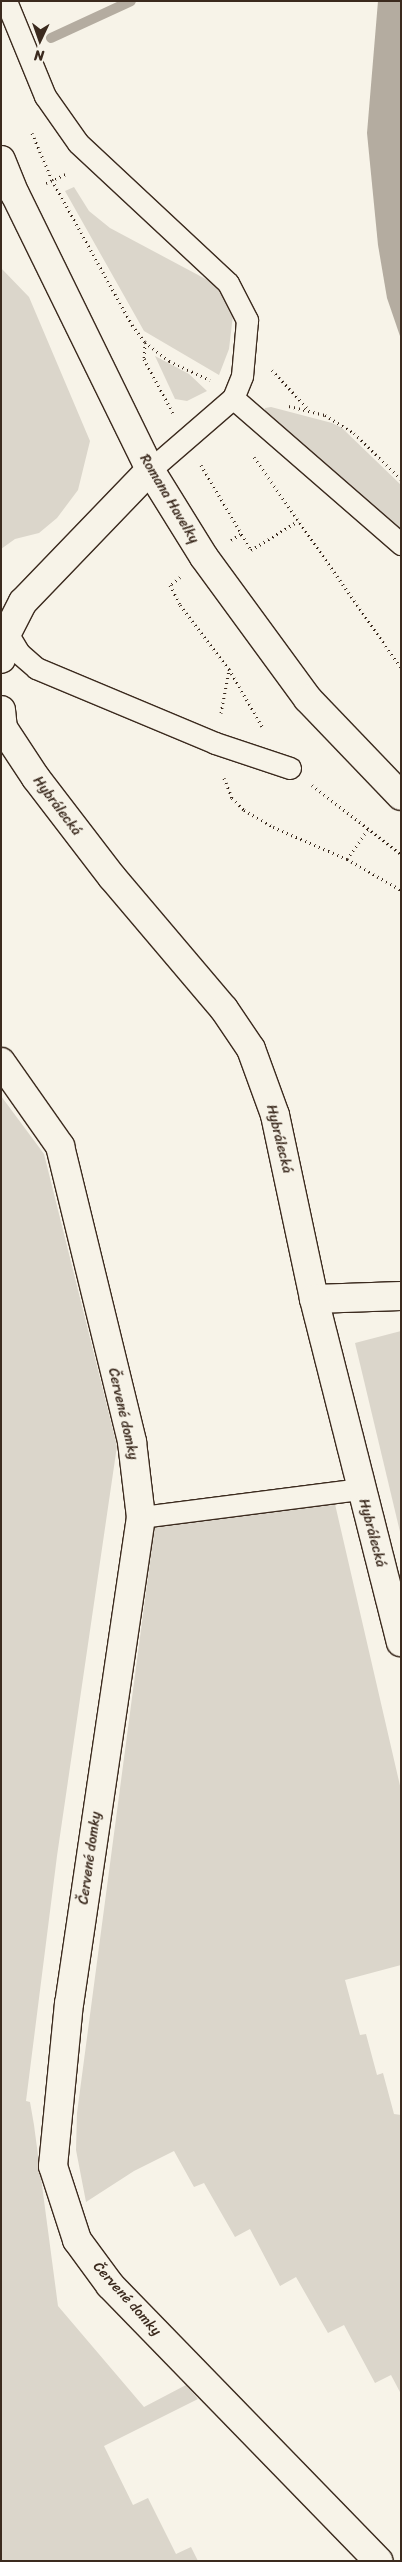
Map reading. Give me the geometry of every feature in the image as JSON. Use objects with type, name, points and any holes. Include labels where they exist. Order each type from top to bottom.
[{"type":"street","name":"Romana Havelky","points":[[1,160],[15,194],[150,470],[204,557],[308,699],[401,796]]},
{"type":"street","points":[[1,659],[3,632],[23,602],[150,470]]},
{"type":"street","name":"Hybrálecká","points":[[1,710],[3,728],[36,778],[112,877],[218,1001],[251,1049],[275,1115],[314,1299],[360,1489],[401,1642]]},
{"type":"street","name":"Červené domky","points":[[1,1062],[60,1146],[132,1442],[141,1517],[69,2003],[53,2166],[78,2240],[110,2285],[378,2561]]},
{"type":"street","points":[[314,1299],[401,1296]]},
{"type":"lane","points":[[6,1],[45,96],[78,144],[164,226],[228,283],[241,301],[247,320],[248,344],[242,376],[233,398],[150,470]]},
{"type":"lane","points":[[233,398],[401,544]]},
{"type":"lane","points":[[3,632],[19,653],[36,668],[215,743],[290,768]]},
{"type":"lane","points":[[141,1517],[360,1489]]},
{"type":"path","points":[[52,180],[132,326],[145,342],[169,361],[209,379],[233,398]]},
{"type":"path","points":[[248,344],[310,410]]},
{"type":"path","points":[[285,405],[325,415],[354,433],[401,479]]},
{"type":"path","points":[[241,534],[251,550],[298,521],[401,668]]},
{"type":"path","points":[[170,585],[185,612],[229,670],[215,743],[225,782],[232,798],[244,810],[273,827],[347,859],[401,890]]},
{"type":"path","points":[[347,859],[370,828]]},
{"type":"shaded area","points":[[378,1],[401,1],[401,339],[387,298],[378,245],[367,133]]},
{"type":"shaded area","points":[[74,187],[89,211],[110,228],[215,284],[233,315],[229,349],[219,375],[144,331],[65,191]]},
{"type":"shaded area","points":[[1,268],[29,297],[90,441],[78,490],[57,518],[39,533],[15,539],[1,549]]},
{"type":"shaded area","points":[[155,356],[189,374],[207,391],[187,401],[175,399]]},
{"type":"shaded area","points":[[271,407],[332,423],[342,428],[401,485],[401,532],[264,413],[265,408]]},
{"type":"shaded area","points":[[1,1096],[44,1154],[117,1446],[57,1856],[26,2101],[30,2102],[34,2125],[58,2306],[144,2407],[186,2385],[198,2399],[104,2446],[133,2505],[148,2498],[176,2554],[191,2547],[198,2561],[1,2561]]},
{"type":"shaded area","points":[[401,1331],[401,1536],[355,1343]]},
{"type":"shaded area","points":[[335,1504],[401,1790],[401,1965],[345,1980],[360,2035],[366,2034],[377,2075],[383,2073],[394,2114],[401,2115],[401,2394],[391,2375],[375,2383],[344,2325],[328,2333],[296,2277],[280,2286],[250,2229],[235,2237],[204,2183],[194,2187],[174,2151],[134,2171],[86,2202],[76,2150],[77,2113],[155,1524]]},
{"type":"waterway","points":[[51,38],[131,1]]}]
